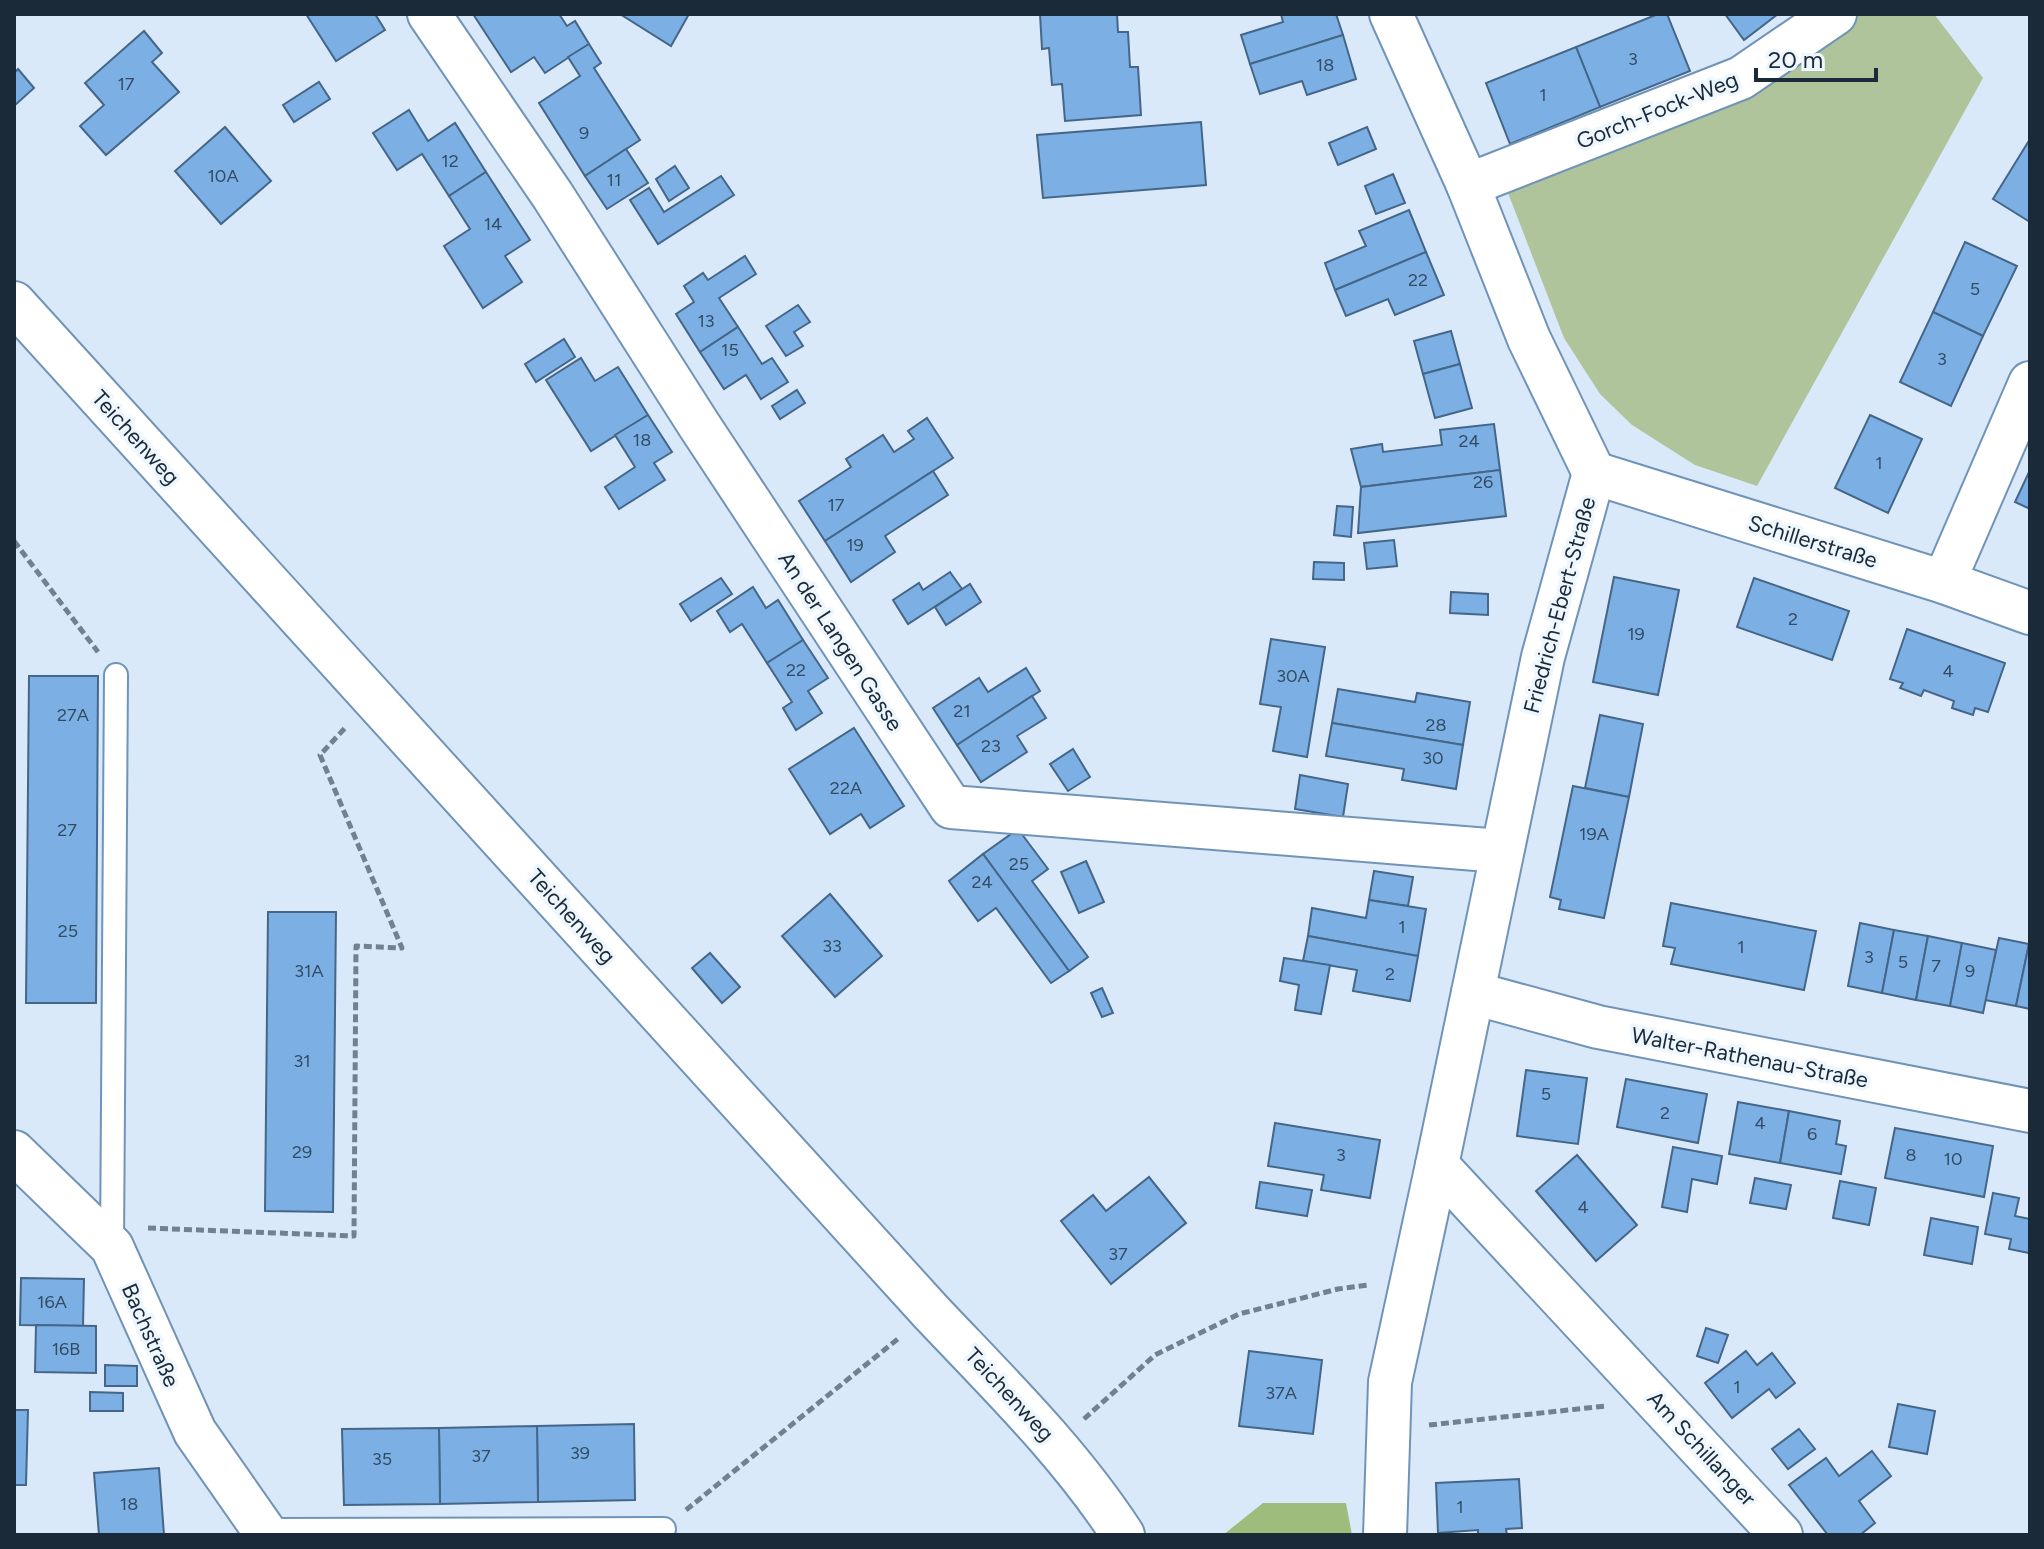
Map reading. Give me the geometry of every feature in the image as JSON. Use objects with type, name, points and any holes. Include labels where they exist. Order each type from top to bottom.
[{"type":"street","name":"An der Langen Gasse","points":[[429,14],[553,196],[707,438],[951,807],[1501,851]]},
{"type":"street","name":"Friedrich-Ebert-Straße","points":[[1385,1535],[1390,1382],[1543,657],[1594,473],[1529,339],[1468,185],[1391,14]]},
{"type":"street","name":"Gorch-Fock-Weg","points":[[1468,185],[1741,78],[1835,14]]},
{"type":"street","name":"Teichenweg","points":[[14,303],[931,1312],[1056,1444],[1092,1488],[1123,1535]]},
{"type":"street","points":[[1944,582],[2030,383]]},
{"type":"street","name":"Schillerstraße","points":[[1594,473],[1944,582],[2030,613]]},
{"type":"street","name":"Walter-Rathenau-Straße","points":[[1473,993],[1598,1027],[2030,1111]]},
{"type":"street","name":"Bachstraße","points":[[17,1161],[112,1237],[195,1432],[264,1533]]},
{"type":"street","name":"Am Schillanger","points":[[1437,1165],[1781,1535]]},
{"type":"lane","points":[[112,1237],[116,675]]},
{"type":"lane","points":[[264,1533],[664,1529]]},
{"type":"path","points":[[14,541],[116,675]]},
{"type":"path","points":[[112,1237],[354,1236],[356,946],[402,948],[320,755],[374,698]]},
{"type":"path","points":[[1056,1444],[1155,1355],[1239,1314],[1338,1289]]},
{"type":"path","points":[[664,1529],[931,1312]]},
{"type":"path","points":[[1388,1429],[1658,1401]]},
{"type":"green space","points":[[1859,14],[1934,14],[1983,78],[1757,486],[1695,465],[1632,425],[1600,394],[1564,338],[1508,193],[1737,103]]},
{"type":"green space","points":[[1263,1503],[1346,1503],[1352,1535],[1223,1535]]},
{"type":"building","points":[[306,14],[375,14],[385,30],[336,61]]},
{"type":"building","points":[[473,14],[559,14],[567,26],[575,21],[589,44],[545,73],[534,57],[511,72]]},
{"type":"building","points":[[620,14],[689,14],[671,46]]},
{"type":"building","points":[[1040,14],[1117,14],[1118,32],[1128,32],[1130,67],[1138,67],[1141,115],[1065,121],[1062,84],[1052,85],[1049,48],[1042,49]]},
{"type":"building","points":[[1281,14],[1336,14],[1343,35],[1250,64],[1241,35],[1283,22]]},
{"type":"building","points":[[1658,14],[1667,14],[1690,71],[1600,107],[1576,47]]},
{"type":"building","points":[[1725,14],[1778,14],[1744,40]]},
{"type":"building","points":[[144,31],[162,53],[152,62],[179,92],[106,155],[80,126],[104,105],[85,83]]},
{"type":"building","points":[[1343,35],[1356,79],[1307,95],[1302,81],[1260,94],[1250,64]]},
{"type":"building","points":[[589,44],[601,63],[594,68],[640,140],[585,176],[539,103],[580,76],[568,57]]},
{"type":"building","points":[[1576,47],[1600,107],[1510,144],[1486,83]]},
{"type":"building","points":[[18,69],[34,88],[14,106],[14,73]]},
{"type":"building","points":[[319,82],[330,99],[294,122],[283,105]]},
{"type":"building","points":[[409,110],[428,141],[455,123],[486,172],[449,196],[422,154],[397,170],[373,133]]},
{"type":"building","points":[[1201,122],[1206,185],[1043,198],[1037,135]]},
{"type":"building","points":[[225,127],[271,181],[221,224],[175,171]]},
{"type":"building","points":[[1367,127],[1376,149],[1338,165],[1329,143]]},
{"type":"building","points":[[2030,139],[2030,222],[1993,199]]},
{"type":"building","points":[[626,149],[648,183],[607,209],[585,176]]},
{"type":"building","points":[[675,166],[689,188],[669,201],[656,179]]},
{"type":"building","points":[[486,172],[530,240],[505,256],[522,282],[483,308],[444,246],[470,229],[449,196]]},
{"type":"building","points":[[1393,174],[1405,203],[1376,214],[1365,186]]},
{"type":"building","points":[[721,176],[734,195],[658,244],[630,200],[649,188],[664,212]]},
{"type":"building","points":[[1409,210],[1426,252],[1335,290],[1325,263],[1366,246],[1359,231]]},
{"type":"building","points":[[1965,242],[2017,266],[1983,336],[1933,312]]},
{"type":"building","points":[[1426,252],[1444,295],[1395,315],[1388,299],[1346,316],[1335,290]]},
{"type":"building","points":[[745,256],[756,274],[719,298],[738,327],[700,352],[676,314],[694,302],[684,286],[703,273],[708,280]]},
{"type":"building","points":[[798,305],[810,322],[794,332],[803,346],[786,356],[766,326]]},
{"type":"building","points":[[1933,312],[1983,336],[1951,406],[1900,382]]},
{"type":"building","points":[[738,327],[762,364],[772,358],[788,382],[761,399],[746,375],[724,389],[700,352]]},
{"type":"building","points":[[1451,331],[1460,364],[1423,374],[1414,341]]},
{"type":"building","points":[[564,339],[575,357],[536,382],[525,364]]},
{"type":"building","points":[[581,358],[595,381],[618,367],[648,415],[591,451],[546,380]]},
{"type":"building","points":[[1460,364],[1472,408],[1435,418],[1423,374]]},
{"type":"building","points":[[797,390],[805,403],[780,419],[772,406]]},
{"type":"building","points":[[648,415],[672,452],[654,463],[665,480],[619,509],[605,487],[635,467],[615,435]]},
{"type":"building","points":[[1870,415],[1922,439],[1888,513],[1835,488]]},
{"type":"building","points":[[927,418],[953,458],[825,541],[799,501],[851,467],[846,459],[883,435],[894,452],[914,439],[908,431]]},
{"type":"building","points":[[1494,424],[1500,470],[1361,487],[1351,449],[1382,444],[1383,452],[1442,445],[1440,430]]},
{"type":"building","points":[[1500,470],[1506,516],[1358,533],[1361,487]]},
{"type":"building","points":[[2030,470],[2030,509],[2015,502]]},
{"type":"building","points":[[933,471],[948,495],[885,536],[895,552],[851,582],[825,541]]},
{"type":"building","points":[[1337,506],[1353,507],[1351,537],[1334,535]]},
{"type":"building","points":[[1394,540],[1397,566],[1367,569],[1364,543]]},
{"type":"building","points":[[1314,562],[1344,563],[1344,580],[1313,579]]},
{"type":"building","points":[[950,572],[962,589],[908,624],[893,600],[919,583],[923,590]]},
{"type":"building","points":[[1614,577],[1679,590],[1658,695],[1593,682]]},
{"type":"building","points":[[721,578],[732,594],[691,621],[680,604]]},
{"type":"building","points":[[1754,578],[1849,611],[1832,660],[1737,627]]},
{"type":"building","points":[[970,584],[981,602],[946,625],[935,607]]},
{"type":"building","points":[[753,587],[766,608],[778,600],[803,640],[767,663],[742,624],[730,632],[717,611]]},
{"type":"building","points":[[1451,592],[1488,594],[1488,615],[1450,613]]},
{"type":"building","points":[[1907,629],[2005,663],[1988,712],[1975,708],[1973,715],[1952,708],[1954,701],[1924,690],[1921,696],[1900,688],[1903,683],[1890,679]]},
{"type":"building","points":[[1271,639],[1325,647],[1307,757],[1273,751],[1281,707],[1260,704]]},
{"type":"building","points":[[803,640],[828,678],[808,691],[822,713],[796,730],[783,708],[792,702],[767,663]]},
{"type":"building","points":[[1026,668],[1040,691],[957,745],[933,708],[979,678],[988,692]]},
{"type":"building","points":[[29,676],[98,676],[96,1003],[26,1003]]},
{"type":"building","points":[[1338,689],[1415,702],[1417,693],[1470,702],[1463,745],[1332,723]]},
{"type":"building","points":[[1032,696],[1046,718],[1017,736],[1027,752],[981,782],[957,745]]},
{"type":"building","points":[[1600,715],[1643,724],[1629,797],[1585,788]]},
{"type":"building","points":[[1332,723],[1463,745],[1456,789],[1402,780],[1404,769],[1326,756]]},
{"type":"building","points":[[854,728],[904,806],[870,828],[861,814],[830,834],[789,769]]},
{"type":"building","points":[[1073,749],[1090,777],[1068,791],[1050,764]]},
{"type":"building","points":[[1300,775],[1348,784],[1343,817],[1295,809]]},
{"type":"building","points":[[1573,786],[1629,797],[1604,918],[1559,909],[1561,900],[1550,897]]},
{"type":"building","points":[[1018,829],[1048,869],[1032,881],[1088,957],[1069,971],[983,854]]},
{"type":"building","points":[[983,854],[1069,971],[1051,983],[996,908],[978,921],[949,881]]},
{"type":"building","points":[[1086,861],[1104,902],[1079,913],[1061,872]]},
{"type":"building","points":[[1374,871],[1413,877],[1408,906],[1369,900]]},
{"type":"building","points":[[830,894],[882,956],[835,997],[782,936]]},
{"type":"building","points":[[1369,900],[1426,909],[1418,956],[1308,936],[1312,908],[1366,918]]},
{"type":"building","points":[[1671,903],[1816,931],[1804,990],[1671,964],[1675,948],[1663,946]]},
{"type":"building","points":[[268,912],[336,912],[333,1212],[265,1211]]},
{"type":"building","points":[[1860,923],[1894,930],[1882,993],[1848,986]]},
{"type":"building","points":[[1894,930],[1928,936],[1916,1000],[1882,993]]},
{"type":"building","points":[[1308,936],[1418,956],[1410,1001],[1353,991],[1357,970],[1303,961]]},
{"type":"building","points":[[1928,936],[1962,943],[1950,1006],[1916,1000]]},
{"type":"building","points":[[1999,938],[2029,944],[2016,1006],[1985,1000]]},
{"type":"building","points":[[1962,943],[1996,950],[1983,1013],[1950,1006]]},
{"type":"building","points":[[2030,944],[2030,1009],[2016,1006]]},
{"type":"building","points":[[710,953],[740,987],[722,1003],[692,968]]},
{"type":"building","points":[[1284,958],[1330,965],[1321,1014],[1295,1010],[1299,985],[1280,981]]},
{"type":"building","points":[[1102,988],[1113,1013],[1102,1017],[1091,993]]},
{"type":"building","points":[[1526,1070],[1587,1078],[1578,1144],[1517,1136]]},
{"type":"building","points":[[1626,1079],[1707,1094],[1698,1143],[1617,1127]]},
{"type":"building","points":[[1738,1102],[1789,1111],[1780,1163],[1729,1154]]},
{"type":"building","points":[[1789,1111],[1840,1121],[1836,1144],[1846,1146],[1841,1174],[1780,1163]]},
{"type":"building","points":[[1275,1123],[1380,1140],[1370,1198],[1321,1190],[1324,1175],[1268,1166]]},
{"type":"building","points":[[1895,1128],[1993,1146],[1984,1197],[1885,1178]]},
{"type":"building","points":[[1673,1147],[1722,1156],[1717,1184],[1692,1179],[1687,1212],[1662,1207]]},
{"type":"building","points":[[1577,1155],[1637,1225],[1596,1261],[1536,1191]]},
{"type":"building","points":[[1149,1177],[1186,1223],[1111,1284],[1061,1221],[1093,1195],[1106,1211]]},
{"type":"building","points":[[1755,1178],[1791,1185],[1786,1209],[1750,1203]]},
{"type":"building","points":[[1840,1181],[1876,1188],[1869,1225],[1833,1218]]},
{"type":"building","points":[[1260,1182],[1312,1190],[1307,1216],[1256,1208]]},
{"type":"building","points":[[1993,1193],[2019,1198],[2015,1216],[2030,1219],[2029,1253],[2009,1249],[2011,1239],[1985,1234]]},
{"type":"building","points":[[1931,1218],[1978,1227],[1972,1264],[1924,1255]]},
{"type":"building","points":[[21,1278],[84,1279],[83,1326],[20,1325]]},
{"type":"building","points":[[36,1325],[96,1326],[96,1373],[35,1372]]},
{"type":"building","points":[[1706,1328],[1728,1335],[1718,1363],[1697,1356]]},
{"type":"building","points":[[1249,1351],[1322,1360],[1313,1434],[1239,1426]]},
{"type":"building","points":[[1746,1351],[1757,1365],[1772,1353],[1795,1383],[1776,1398],[1769,1389],[1732,1418],[1705,1383]]},
{"type":"building","points":[[105,1365],[137,1366],[137,1386],[105,1386]]},
{"type":"building","points":[[90,1392],[123,1393],[123,1411],[90,1411]]},
{"type":"building","points":[[1898,1404],[1935,1411],[1927,1454],[1889,1447]]},
{"type":"building","points":[[14,1410],[28,1410],[26,1485],[14,1485]]},
{"type":"building","points":[[634,1424],[635,1500],[538,1502],[537,1426]]},
{"type":"building","points":[[537,1426],[538,1502],[440,1504],[439,1428]]},
{"type":"building","points":[[439,1428],[440,1504],[344,1505],[342,1429]]},
{"type":"building","points":[[1799,1429],[1815,1449],[1788,1469],[1772,1449]]},
{"type":"building","points":[[1872,1451],[1891,1476],[1859,1501],[1875,1523],[1860,1535],[1828,1535],[1789,1485],[1826,1458],[1839,1476]]},
{"type":"building","points":[[159,1468],[164,1535],[99,1535],[94,1473]]},
{"type":"building","points":[[1519,1479],[1522,1528],[1506,1529],[1507,1535],[1478,1535],[1478,1530],[1438,1533],[1436,1483]]}]
